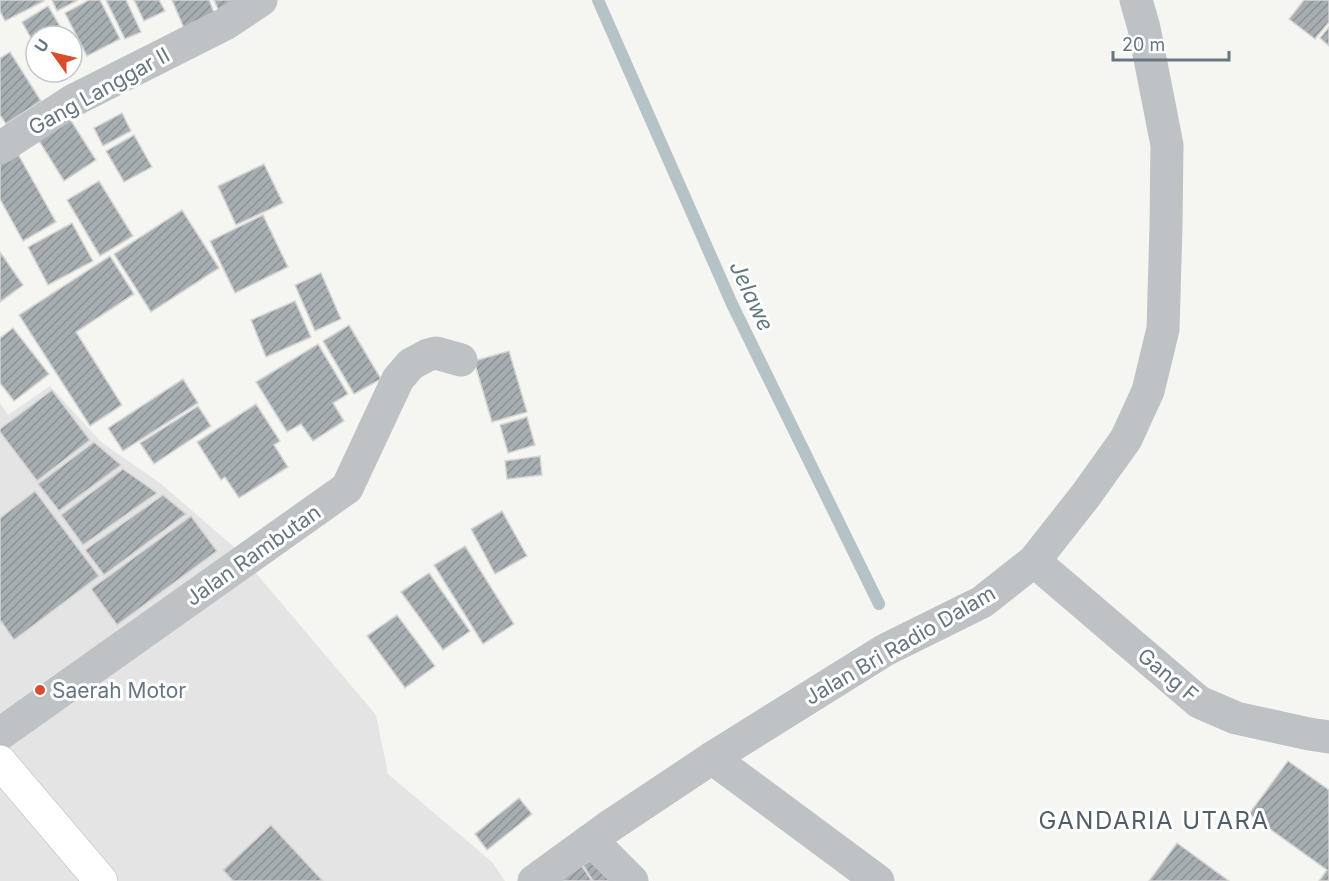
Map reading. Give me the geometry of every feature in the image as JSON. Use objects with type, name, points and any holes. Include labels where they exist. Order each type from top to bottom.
[{"type":"main road","points":[[0,762],[101,881]]},
{"type":"street","name":"Gang Langgar II","points":[[0,148],[72,101],[225,24],[261,0]]},
{"type":"street","name":"Jalan Bri Radio Dalam","points":[[534,881],[712,758],[885,650],[982,602],[1034,561],[1126,439],[1148,391],[1163,329],[1166,226],[1167,145],[1144,28],[1136,0]]},
{"type":"street","name":"Jalan Rambutan","points":[[0,734],[347,488],[398,380],[411,364],[436,353],[461,360]]},
{"type":"street","name":"Gang F","points":[[1034,561],[1199,702],[1236,718],[1309,735],[1329,737]]},
{"type":"street","points":[[712,758],[878,881]]},
{"type":"street","points":[[591,840],[632,881]]},
{"type":"shaded area","points":[[50,386],[101,442],[160,483],[233,546],[376,715],[388,774],[492,862],[505,881],[0,881],[0,403],[8,415]]},
{"type":"building","points":[[0,0],[44,1],[5,21],[0,11]]},
{"type":"building","points":[[52,0],[78,0],[57,11]]},
{"type":"building","points":[[89,0],[100,0],[120,39],[87,56],[84,50],[84,24],[71,24],[65,13]]},
{"type":"building","points":[[106,0],[126,0],[141,32],[125,39]]},
{"type":"building","points":[[134,0],[159,0],[165,11],[144,21]]},
{"type":"building","points":[[172,0],[209,0],[217,20],[186,33]]},
{"type":"building","points":[[214,0],[239,0],[221,16]]},
{"type":"building","points":[[1304,0],[1329,0],[1329,22],[1315,39],[1289,19]]},
{"type":"building","points":[[48,6],[59,24],[24,26],[22,22]]},
{"type":"building","points":[[1329,27],[1329,46],[1320,38]]},
{"type":"building","points":[[10,52],[24,74],[24,84],[30,84],[41,101],[6,124],[0,115],[0,58]]},
{"type":"building","points":[[122,113],[131,131],[103,146],[94,128]]},
{"type":"building","points":[[68,116],[96,160],[64,181],[36,136]]},
{"type":"building","points":[[134,135],[152,167],[124,182],[106,151]]},
{"type":"building","points":[[14,147],[56,222],[23,241],[0,199],[0,155]]},
{"type":"building","points":[[264,164],[283,203],[236,225],[218,186]]},
{"type":"building","points":[[99,181],[133,236],[100,256],[67,200]]},
{"type":"building","points":[[182,210],[219,268],[151,312],[114,254]]},
{"type":"building","points":[[263,215],[288,267],[235,293],[210,241]]},
{"type":"building","points":[[72,223],[93,261],[48,285],[28,247]]},
{"type":"building","points":[[0,252],[23,285],[0,302]]},
{"type":"building","points":[[110,256],[134,294],[76,332],[122,405],[90,426],[19,315]]},
{"type":"building","points":[[321,273],[341,319],[315,331],[295,285]]},
{"type":"building","points":[[295,301],[311,337],[266,357],[251,320]]},
{"type":"building","points":[[349,325],[381,379],[354,394],[323,341]]},
{"type":"building","points":[[13,328],[49,374],[14,401],[0,383],[0,338]]},
{"type":"building","points":[[318,344],[348,394],[333,403],[344,421],[313,441],[301,424],[287,432],[256,382]]},
{"type":"building","points":[[509,351],[527,412],[492,422],[474,361]]},
{"type":"building","points":[[183,379],[198,403],[123,451],[108,428]]},
{"type":"building","points":[[52,390],[90,440],[37,481],[0,429]]},
{"type":"building","points":[[256,404],[280,441],[274,445],[288,467],[239,498],[225,477],[221,480],[197,442]]},
{"type":"building","points":[[198,406],[211,426],[154,464],[140,443]]},
{"type":"building","points":[[527,417],[535,445],[508,453],[500,425]]},
{"type":"building","points":[[94,442],[121,465],[59,511],[38,484]]},
{"type":"building","points":[[540,456],[542,475],[507,479],[505,461]]},
{"type":"building","points":[[123,469],[157,493],[83,545],[61,515]]},
{"type":"building","points":[[35,491],[99,576],[14,640],[0,620],[0,518]]},
{"type":"building","points":[[163,495],[186,514],[104,575],[85,550]]},
{"type":"building","points":[[502,511],[527,556],[495,574],[471,529]]},
{"type":"building","points":[[191,516],[217,551],[117,625],[91,589]]},
{"type":"building","points":[[465,546],[514,624],[483,644],[434,565]]},
{"type":"building","points":[[429,573],[470,631],[443,650],[401,592]]},
{"type":"building","points":[[397,615],[435,666],[405,688],[367,636]]},
{"type":"building","points":[[1288,761],[1329,790],[1329,881],[1319,881],[1327,870],[1249,814]]},
{"type":"building","points":[[519,798],[532,814],[487,850],[475,834]]},
{"type":"building","points":[[271,825],[323,881],[233,881],[223,870]]},
{"type":"building","points":[[1177,843],[1229,881],[1149,881]]},
{"type":"building","points":[[603,853],[629,881],[593,881],[583,865]]},
{"type":"building","points":[[582,866],[592,881],[558,881]]},
{"type":"waterway","name":"Jelawe","points":[[598,0],[732,304],[879,604]]},
{"type":"place","name":"Saerah Motor","points":[[40,690]]},
{"type":"district","name":"GANDARIA UTARA","points":[[1154,820]]}]
